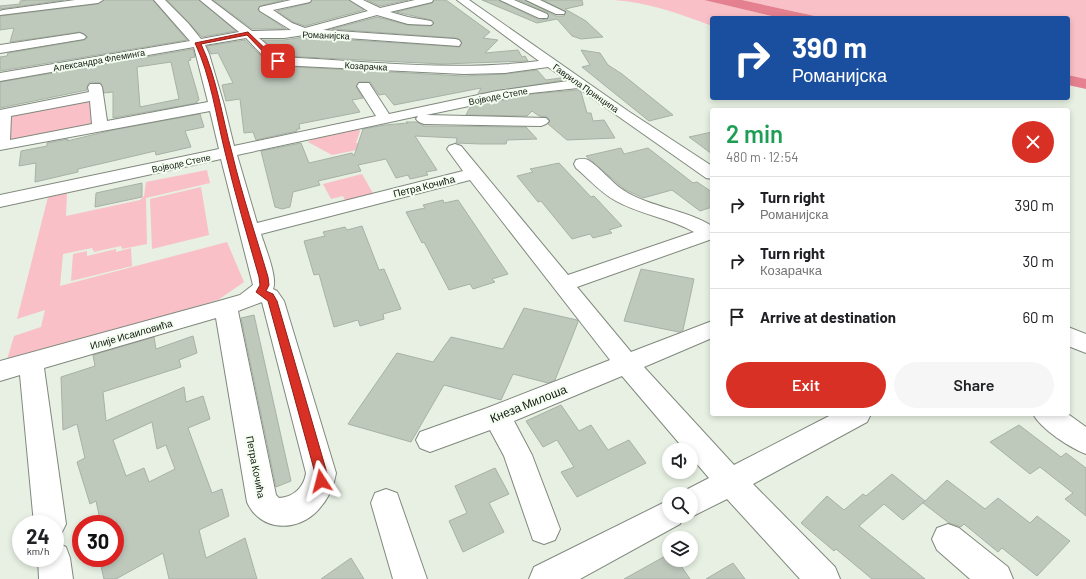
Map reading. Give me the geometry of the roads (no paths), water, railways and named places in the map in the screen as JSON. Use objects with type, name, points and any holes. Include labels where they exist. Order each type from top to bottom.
[{"type":"street","points":[[7,2],[21,0]]},
{"type":"street","points":[[3,13],[98,0]]},
{"type":"street","points":[[159,0],[198,43],[203,54],[217,105],[228,154],[263,277],[264,285],[261,292]]},
{"type":"street","name":"Козарачка","points":[[205,0],[248,34],[274,59],[286,62],[464,70],[505,69],[550,63]]},
{"type":"street","points":[[306,0],[264,9],[288,25],[304,32],[428,0]]},
{"type":"street","points":[[355,0],[377,12],[404,21],[427,23]]},
{"type":"street","name":"Гаврила Принципа","points":[[462,0],[550,63],[710,173]]},
{"type":"street","points":[[505,0],[543,16]]},
{"type":"street","points":[[531,0],[560,12]]},
{"type":"street","points":[[74,4],[84,63]]},
{"type":"street","name":"Романијска","points":[[198,43],[248,34],[284,35],[304,32],[455,43]]},
{"type":"street","points":[[8,34],[3,49],[80,37]]},
{"type":"street","name":"Александра Флеминга","points":[[0,77],[198,43]]},
{"type":"street","name":"Војводе Степе","points":[[0,201],[228,154],[515,92],[581,84]]},
{"type":"street","points":[[364,86],[389,118]]},
{"type":"street","points":[[100,127],[95,91],[2,113],[1,152],[100,127],[217,105]]},
{"type":"street","name":"Војводе Степе","points":[[389,118],[542,121]]},
{"type":"street","points":[[455,149],[626,363],[730,482],[823,579]]},
{"type":"street","points":[[582,164],[622,198],[648,208],[682,217],[710,231]]},
{"type":"street","name":"Петра Кочића","points":[[250,231],[475,173]]},
{"type":"street","points":[[564,284],[710,232]]},
{"type":"street","name":"Петра Кочића","points":[[226,307],[262,502],[266,507],[279,512],[297,508],[313,497],[318,489],[321,473],[273,301],[269,296],[261,292]]},
{"type":"street","name":"Илије Исаиловића","points":[[0,371],[226,307],[248,300],[261,292]]},
{"type":"street","name":"Кнеза Милоша","points":[[430,440],[497,416],[710,330]]},
{"type":"street","points":[[31,362],[49,515]]},
{"type":"street","points":[[497,416],[518,455],[544,529]]},
{"type":"street","points":[[698,499],[853,416]]},
{"type":"street","points":[[1050,416],[1086,442]]},
{"type":"street","points":[[386,503],[410,579]]},
{"type":"street","points":[[546,579],[662,518]]},
{"type":"street","points":[[948,539],[996,579]]},
{"type":"street","points":[[55,567],[56,579]]}]
